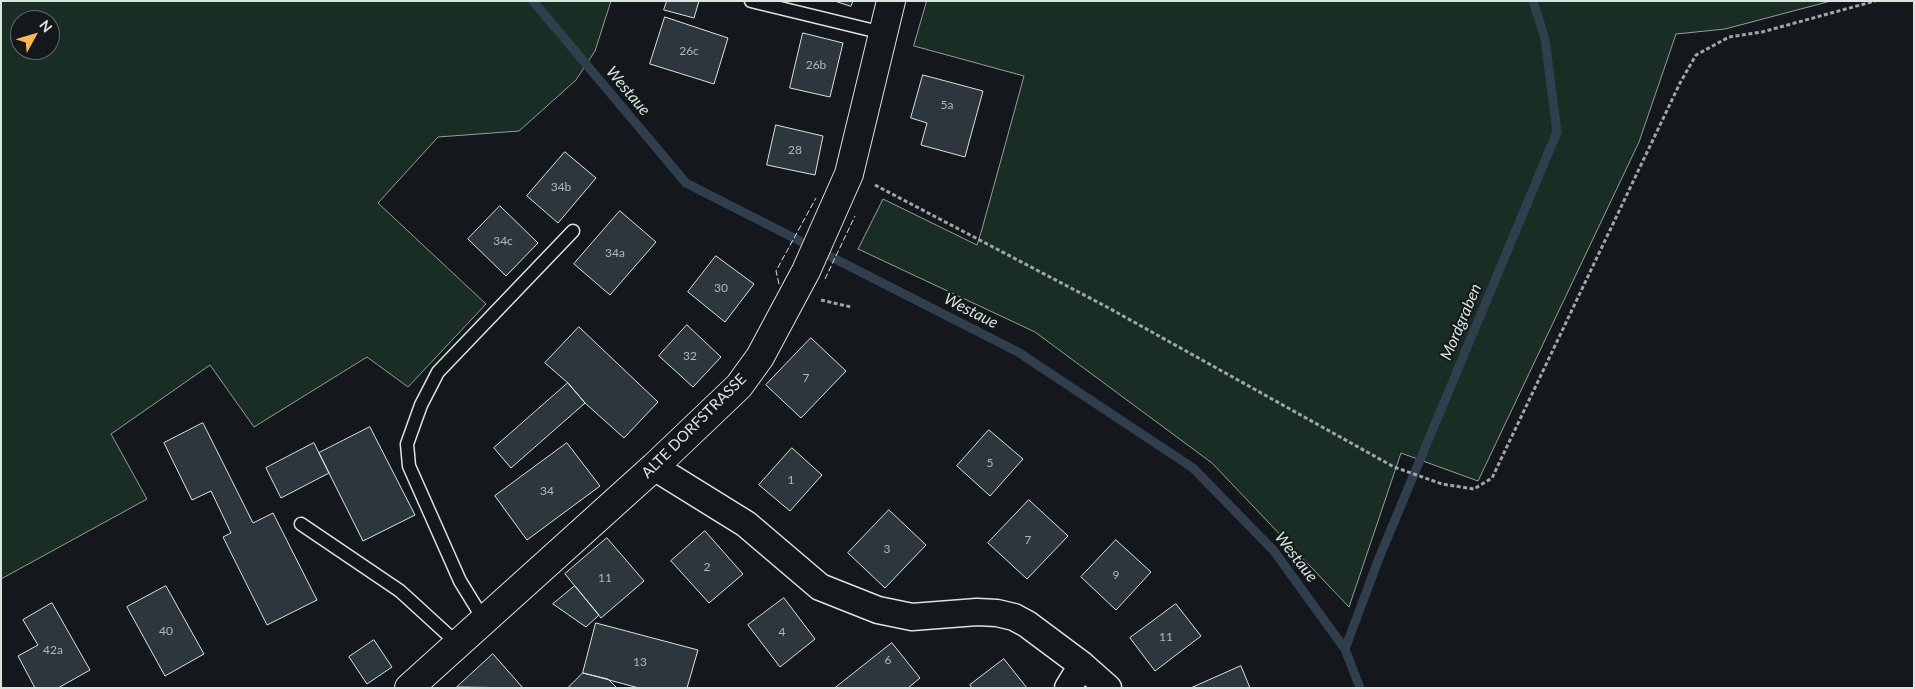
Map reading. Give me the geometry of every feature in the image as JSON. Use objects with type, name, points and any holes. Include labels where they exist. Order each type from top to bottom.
[{"type":"street","name":"ALTE DORFSTRASSE","points":[[409,688],[654,467],[739,386],[760,357],[806,271],[849,174],[891,1]]},
{"type":"street","points":[[654,467],[746,524],[820,588],[878,610],[912,617],[977,612],[996,613],[1014,617],[1027,624],[1082,665],[1108,688]]},
{"type":"street","points":[[1068,688],[1082,665]]},
{"type":"lane","points":[[751,1],[883,33]]},
{"type":"lane","points":[[484,620],[460,581],[409,466],[407,444],[421,405],[438,372],[573,232]]},
{"type":"lane","points":[[302,524],[400,591],[458,644]]},
{"type":"path","points":[[849,174],[884,188],[1107,307],[1394,467],[1442,484],[1474,489],[1492,478],[1680,83],[1696,55],[1730,37],[1762,32],[1875,1]]},
{"type":"green space","points":[[1,1],[611,1],[595,51],[576,80],[519,131],[438,137],[378,203],[486,304],[408,387],[367,357],[254,427],[210,365],[111,434],[147,499],[1,579]]},
{"type":"green space","points":[[927,1],[1831,1],[1725,29],[1676,34],[1639,142],[1478,481],[1401,453],[1349,607],[1212,463],[1035,332],[858,249],[883,199],[977,245],[982,229],[1024,76],[914,46]]},
{"type":"building","points":[[667,1],[699,1],[694,18],[664,10]]},
{"type":"building","points":[[835,1],[853,1],[851,6]]},
{"type":"building","points":[[665,17],[728,38],[714,84],[650,64]]},
{"type":"building","points":[[803,33],[843,43],[830,97],[790,88]]},
{"type":"building","points":[[923,75],[983,91],[965,157],[921,145],[927,123],[911,118]]},
{"type":"building","points":[[776,125],[823,136],[815,175],[767,165]]},
{"type":"building","points":[[565,152],[596,178],[558,223],[527,196]]},
{"type":"building","points":[[500,206],[538,243],[506,276],[468,239]]},
{"type":"building","points":[[620,211],[656,242],[610,295],[574,264]]},
{"type":"building","points":[[716,256],[754,284],[725,322],[688,292]]},
{"type":"building","points":[[687,325],[721,357],[693,387],[659,356]]},
{"type":"building","points":[[579,327],[658,402],[624,438],[545,363]]},
{"type":"building","points":[[811,338],[846,371],[801,418],[766,385]]},
{"type":"building","points":[[568,383],[585,403],[511,468],[494,448]]},
{"type":"building","points":[[203,423],[253,523],[273,513],[317,600],[267,625],[223,537],[231,533],[211,491],[192,500],[164,443]]},
{"type":"building","points":[[370,427],[415,515],[363,541],[319,453]]},
{"type":"building","points":[[989,430],[1023,459],[990,496],[957,466]]},
{"type":"building","points":[[314,443],[329,473],[281,498],[266,468]]},
{"type":"building","points":[[567,443],[600,486],[527,540],[495,496]]},
{"type":"building","points":[[792,448],[822,475],[790,511],[759,485]]},
{"type":"building","points":[[1029,500],[1068,536],[1027,579],[988,543]]},
{"type":"building","points":[[889,510],[926,545],[885,588],[848,553]]},
{"type":"building","points":[[705,531],[743,574],[709,603],[671,561]]},
{"type":"building","points":[[607,538],[644,581],[601,618],[565,574]]},
{"type":"building","points":[[1116,540],[1151,572],[1116,610],[1081,577]]},
{"type":"building","points":[[166,586],[204,654],[165,676],[127,607]]},
{"type":"building","points":[[575,586],[599,615],[586,627],[553,604]]},
{"type":"building","points":[[784,598],[815,639],[780,667],[748,625]]},
{"type":"building","points":[[52,603],[90,670],[58,688],[35,688],[18,656],[38,645],[23,620]]},
{"type":"building","points":[[1176,604],[1201,636],[1155,671],[1130,638]]},
{"type":"building","points":[[596,623],[698,650],[687,688],[639,688],[583,673]]},
{"type":"building","points":[[374,640],[392,667],[367,684],[349,657]]},
{"type":"building","points":[[892,643],[920,678],[908,688],[835,688]]},
{"type":"building","points":[[493,654],[523,688],[457,687]]},
{"type":"building","points":[[1004,659],[1027,688],[972,688],[970,685]]},
{"type":"building","points":[[1241,666],[1250,688],[1191,688]]},
{"type":"building","points":[[583,673],[608,679],[617,688],[568,688]]},
{"type":"waterway","name":"Westaue","points":[[533,1],[686,183],[1018,352],[1193,468],[1274,551],[1345,649],[1360,688]]},
{"type":"waterway","name":"Mordgraben","points":[[1345,649],[1379,558],[1557,132],[1545,39],[1533,1]]},
{"type":"fence","points":[[779,284],[776,271],[816,198]]},
{"type":"fence","points":[[825,279],[855,216]]}]
